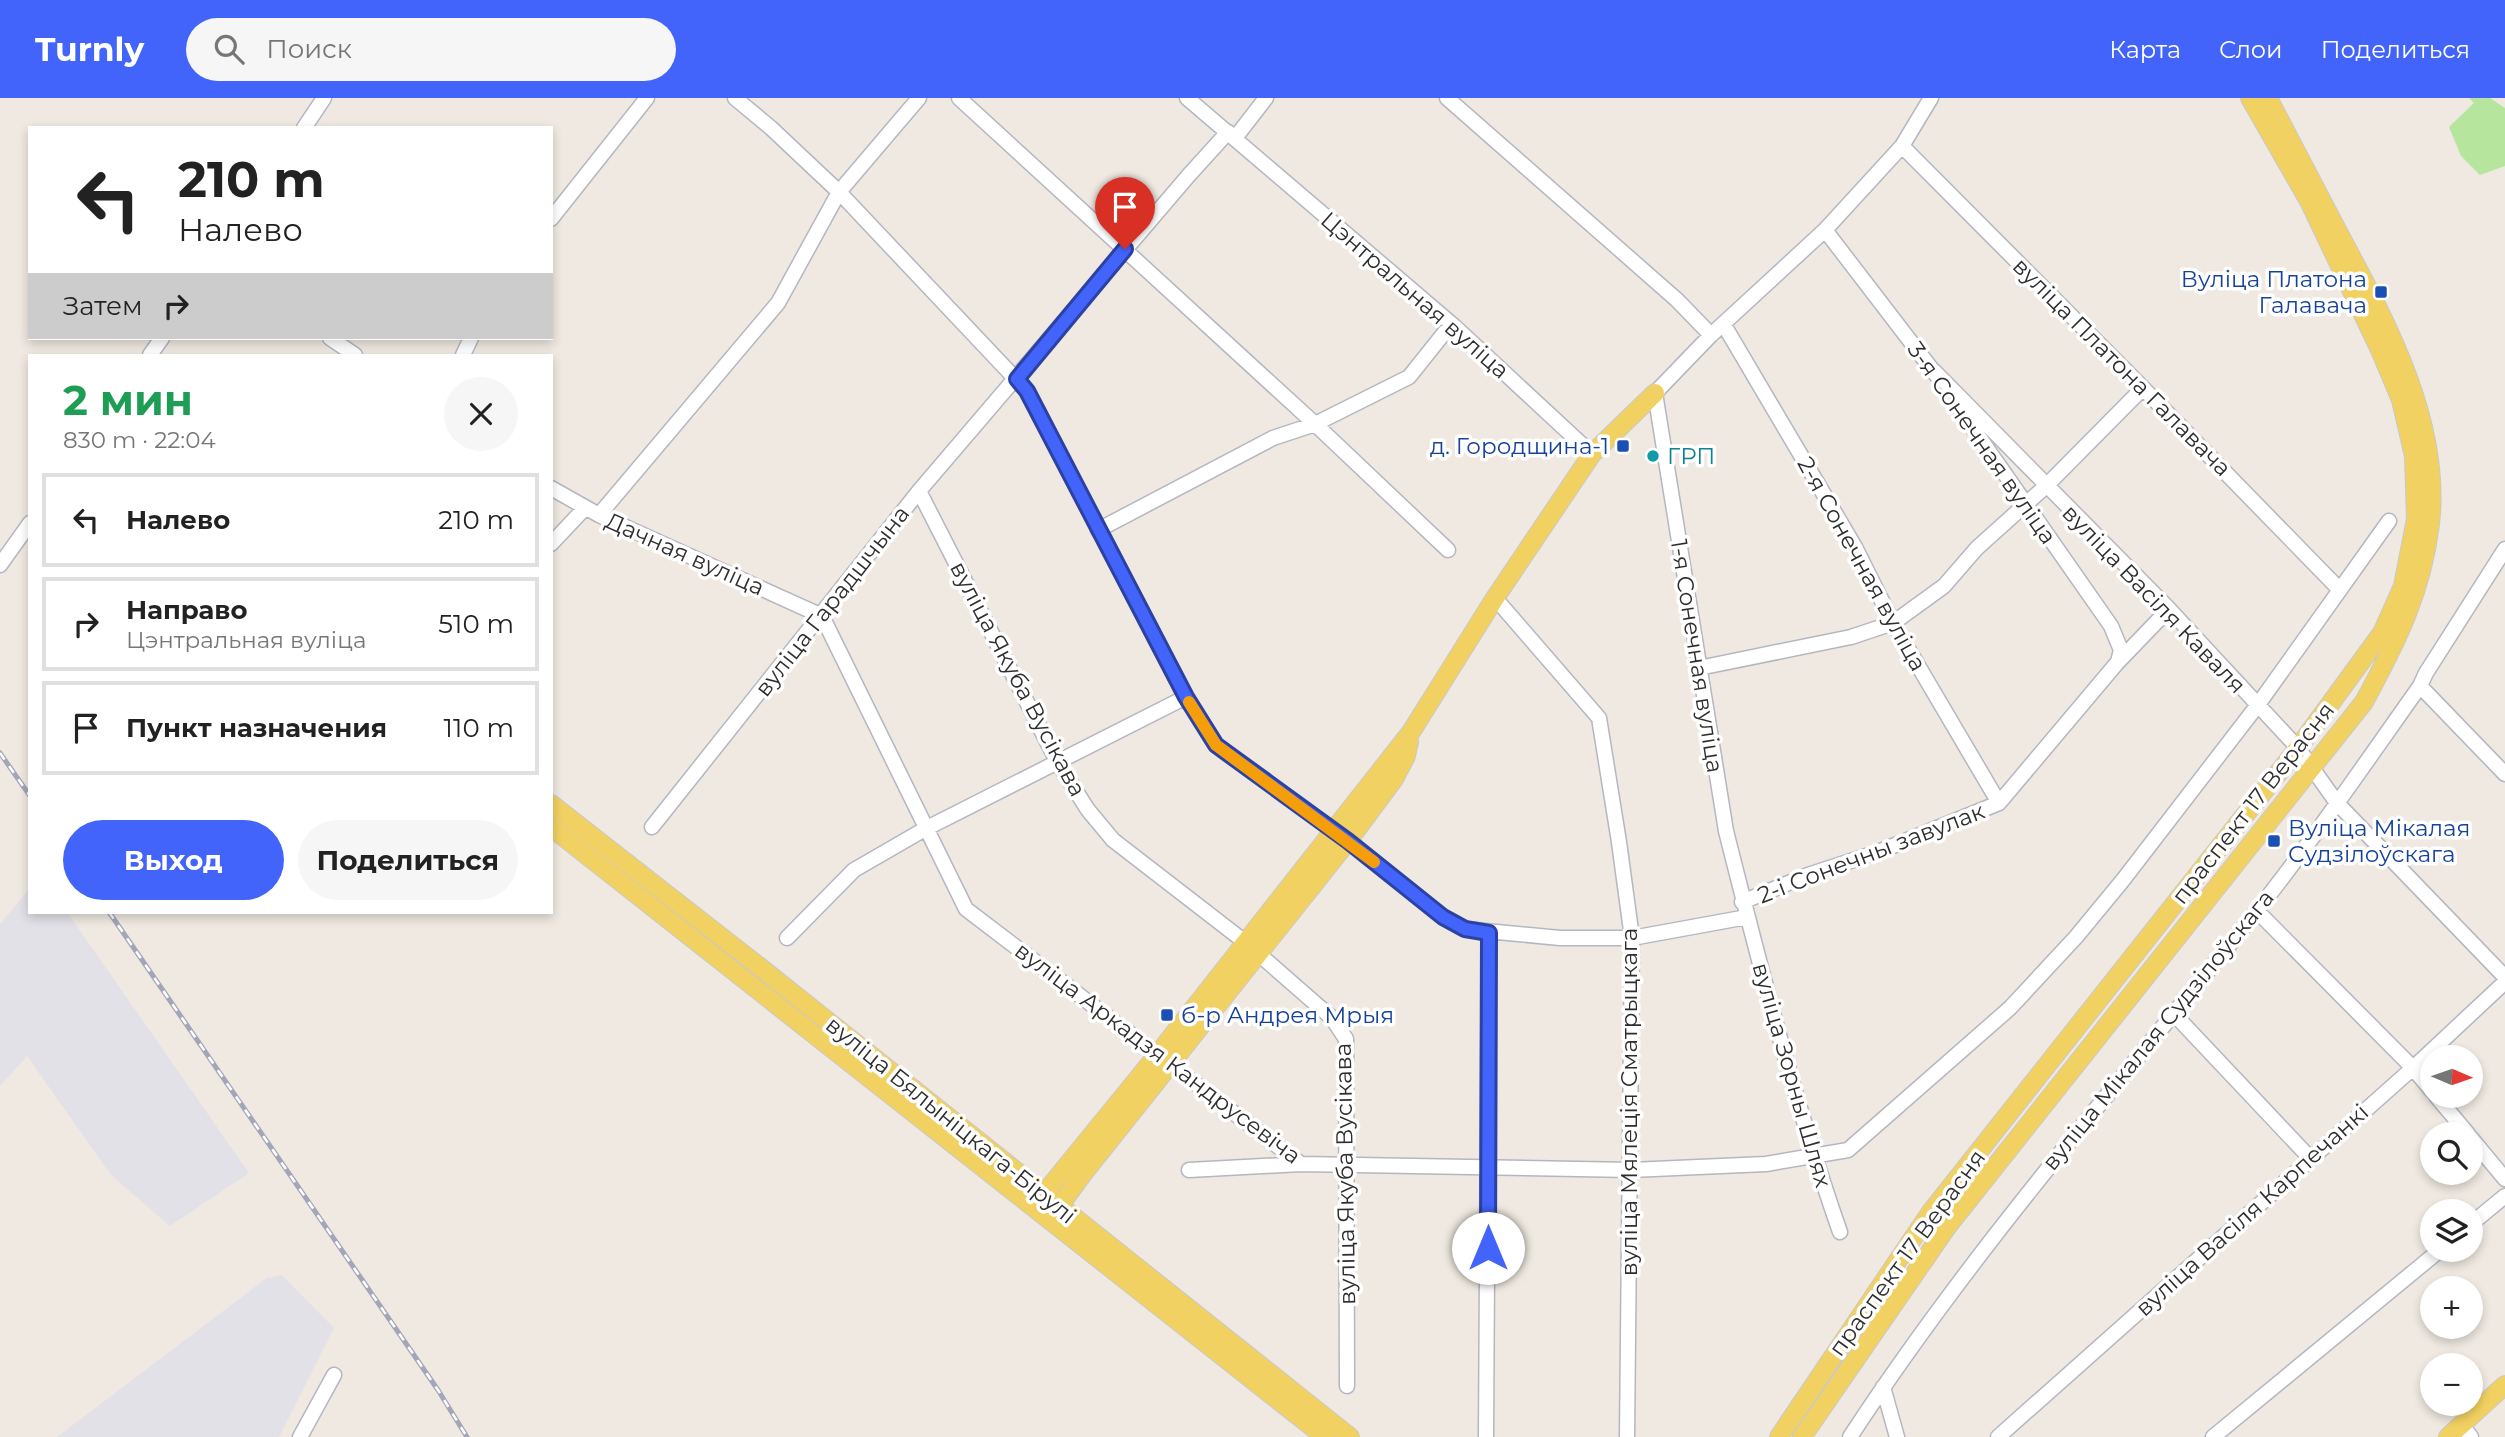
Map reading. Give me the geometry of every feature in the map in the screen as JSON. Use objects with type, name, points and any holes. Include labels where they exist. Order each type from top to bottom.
[{"type":"main road","name":"праспект 17 Верасня","points":[[1779,1437],[1930,1213],[2298,748],[2382,633],[2403,586],[2416,519],[2414,456],[2400,400],[2380,350],[2309,201],[2250,98]]},
{"type":"main road","name":"праспект 17 Верасня","points":[[1802,1437],[1947,1227],[2364,702],[2398,641],[2417,589],[2430,523],[2430,458],[2416,396],[2372,297],[2268,98]]},
{"type":"main road","points":[[1055,1213],[1165,1059],[1251,948],[1341,836],[1394,779],[1406,756],[1411,732],[1495,598],[1592,454],[1655,393]]},
{"type":"main road","name":"вуліца Бялыніцкага-Бірулі","points":[[553,806],[761,968],[1325,1437]]},
{"type":"main road","name":"вуліца Бялыніцкага-Бірулі","points":[[553,829],[1039,1200]]},
{"type":"main road","points":[[1039,1200],[1165,1059]]},
{"type":"main road","name":"вуліца Бялыніцкага-Бірулі","points":[[1055,1213],[1350,1437]]},
{"type":"main road","points":[[2460,1433],[2505,1385]]},
{"type":"street","points":[[311,125],[324,98]]},
{"type":"street","points":[[553,216],[647,98]]},
{"type":"street","points":[[735,98],[839,192],[1027,391],[1186,697],[1216,745],[1341,836],[1443,917],[1465,929],[1560,938],[1632,938],[1747,918]]},
{"type":"street","points":[[599,515],[778,303],[839,192],[919,98]]},
{"type":"street","points":[[959,98],[1315,424],[1448,550]]},
{"type":"street","name":"Цэнтральная вуліца","points":[[1187,98],[1454,326],[1592,454]]},
{"type":"street","points":[[1017,379],[1125,249],[1266,98]]},
{"type":"street","points":[[1447,98],[1677,300],[1711,335]]},
{"type":"street","points":[[1655,393],[1711,335],[1825,230],[1902,146],[1931,98]]},
{"type":"street","name":"вуліца Платона Галавача","points":[[1902,146],[2340,590]]},
{"type":"street","name":"3-я Сонечная вуліца","points":[[1825,230],[1933,370],[2116,634],[2121,650],[2117,663]]},
{"type":"street","name":"2-я Сонечная вуліца","points":[[1724,325],[1855,547],[1893,623],[1999,803]]},
{"type":"street","points":[[1098,530],[1273,438],[1315,424],[1409,377],[1445,332],[1454,326]]},
{"type":"street","points":[[333,340],[354,354]]},
{"type":"street","name":"вуліца Васіля Каваля","points":[[1933,370],[2169,609],[2298,748],[2337,803],[2505,976]]},
{"type":"street","name":"вуліца Гарадшчына","points":[[652,827],[919,491],[1017,379]]},
{"type":"street","points":[[1699,668],[1851,638],[1893,623],[1937,593],[1977,548],[2046,486],[2143,388]]},
{"type":"street","name":"1-я Сонечная вуліца","points":[[1655,393],[1717,787],[1747,918]]},
{"type":"street","name":"Дачная вуліца","points":[[553,489],[599,515],[822,615]]},
{"type":"street","name":"вуліца Якуба Вусікава","points":[[919,491],[1058,762],[1088,810],[1113,840],[1251,948],[1332,1018],[1346,1040],[1348,1386]]},
{"type":"street","points":[[553,542],[585,508]]},
{"type":"street","points":[[1814,1157],[1848,1150],[2010,1007],[2076,937],[2257,706],[2389,522]]},
{"type":"street","points":[[0,565],[28,526]]},
{"type":"street","name":"вуліца Мікалая Судзілоўскага","points":[[1850,1437],[1883,1387],[2043,1171],[2257,911],[2337,803],[2420,687],[2426,673],[2505,549]]},
{"type":"street","name":"вуліца Мялеція Сматрыцкага","points":[[1495,598],[1599,718],[1632,938],[1627,1437]]},
{"type":"street","points":[[1999,803],[2117,663],[2169,609]]},
{"type":"street","name":"вуліца Аркадзя Кандрусевіча","points":[[822,615],[966,909],[1301,1164],[1631,1170],[1766,1164],[1814,1157]]},
{"type":"street","points":[[2420,687],[2505,774]]},
{"type":"street","points":[[787,938],[855,870],[925,829],[1186,697]]},
{"type":"street","name":"2-і Сонечны завулак","points":[[1742,902],[1808,874],[1878,852],[1999,803]]},
{"type":"street","points":[[2257,911],[2420,1076]]},
{"type":"street","name":"вуліца Зорны Шлях","points":[[1747,918],[1814,1157],[1840,1232]]},
{"type":"street","points":[[1486,1437],[1489,933]]},
{"type":"street","name":"вуліца Васіля Карпечанкі","points":[[1998,1437],[2413,1068],[2505,982]]},
{"type":"street","points":[[2173,1013],[2310,1158]]},
{"type":"street","points":[[2446,1108],[2457,1122]]},
{"type":"street","points":[[2483,1153],[2505,1179]]},
{"type":"street","points":[[1189,1170],[1301,1164]]},
{"type":"street","points":[[2483,1214],[2505,1196]]},
{"type":"street","points":[[2213,1437],[2425,1262]]},
{"type":"street","points":[[300,1437],[334,1375]]},
{"type":"street","points":[[1883,1387],[1897,1437]]},
{"type":"shaded area","points":[[28,890],[28,914],[68,914],[249,1173],[170,1226],[111,1175],[27,1056],[0,1086],[0,924]]},
{"type":"shaded area","points":[[282,1275],[334,1328],[279,1437],[57,1437],[267,1278]]},
{"type":"green space","points":[[2469,98],[2490,98],[2505,108],[2505,166],[2480,175],[2461,156],[2449,127],[2474,103]]},
{"type":"railway","points":[[0,753],[28,793]]},
{"type":"railway","points":[[110,914],[438,1390],[467,1437]]},
{"type":"slow traffic","points":[[1189,702],[1216,745],[1374,862]]},
{"type":"place","name":"Вуліца Платона Галавача","points":[[2381,292]]},
{"type":"place","name":"д. Городщина-1","points":[[1623,446]]},
{"type":"place","name":"ГРП","points":[[1653,456]]},
{"type":"place","name":"Вуліца Мікалая Судзілоўскага","points":[[2274,841]]},
{"type":"place","name":"б-р Андрея Мрыя","points":[[1167,1015]]},
{"type":"route","points":[[1125,249],[1017,379],[1027,391],[1186,697],[1216,745],[1348,841],[1443,917],[1465,929],[1489,933],[1488,1248]]}]
